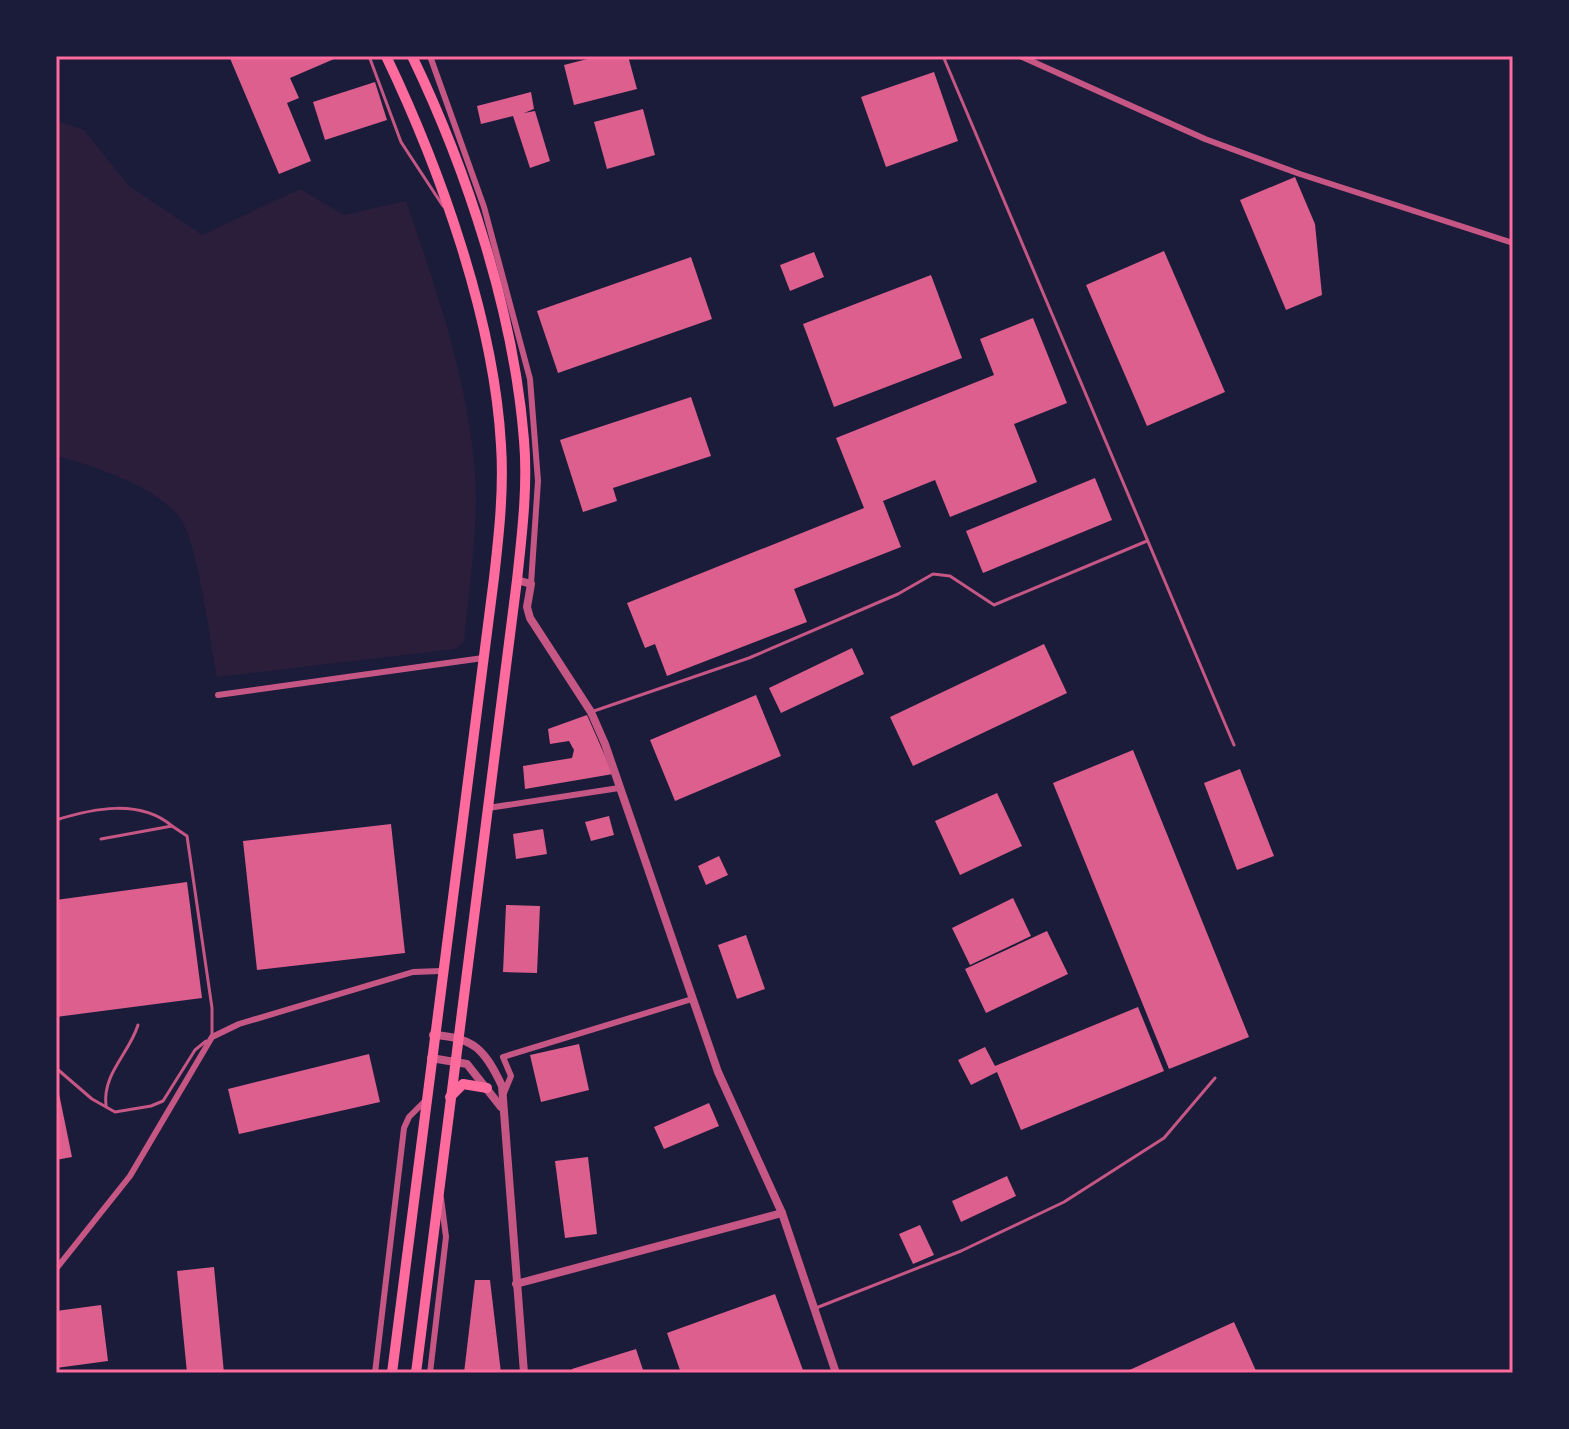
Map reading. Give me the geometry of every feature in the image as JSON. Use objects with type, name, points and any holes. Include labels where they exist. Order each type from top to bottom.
[{"type":"main road","points":[[386,56],[408,101],[449,216],[481,324],[501,444],[497,555],[441,971],[392,1373]]},
{"type":"main road","points":[[412,56],[434,103],[472,210],[512,356],[520,402],[525,481],[517,580],[453,1060],[416,1373]]},
{"type":"main road","points":[[449,1099],[463,1084],[487,1088]]},
{"type":"street","points":[[430,56],[484,207],[530,379],[538,481],[527,607],[530,618],[591,712],[718,1072],[782,1213],[836,1373]]},
{"type":"street","points":[[1020,56],[1205,139],[1300,174],[1513,243]]},
{"type":"street","points":[[472,210],[484,207]]},
{"type":"street","points":[[525,481],[538,481]]},
{"type":"street","points":[[517,580],[531,584]]},
{"type":"street","points":[[218,695],[483,658]]},
{"type":"street","points":[[485,809],[619,788]]},
{"type":"street","points":[[56,1269],[130,1176],[212,1037],[239,1024],[413,972],[441,971]]},
{"type":"street","points":[[524,1373],[501,1108],[511,1076],[503,1057],[692,999]]},
{"type":"street","points":[[433,1035],[457,1037],[481,1052],[493,1068],[503,1094]]},
{"type":"street","points":[[431,1058],[467,1064],[501,1108]]},
{"type":"street","points":[[375,1373],[404,1128],[409,1117],[425,1101]]},
{"type":"street","points":[[430,1373],[446,1237],[446,1216],[438,1187]]},
{"type":"street","points":[[516,1284],[782,1213]]},
{"type":"lane","points":[[369,56],[401,142],[449,216]]},
{"type":"lane","points":[[943,56],[1234,745]]},
{"type":"lane","points":[[591,712],[749,658],[898,594],[933,574],[950,576],[994,605],[1147,541]]},
{"type":"lane","points":[[56,820],[108,809],[144,809],[160,815],[187,836],[194,869],[212,1037],[195,1050],[163,1101],[115,1112],[72,1084],[56,1068]]},
{"type":"lane","points":[[101,839],[172,826]]},
{"type":"lane","points":[[106,1106],[104,1093],[108,1082],[132,1044],[138,1025]]},
{"type":"lane","points":[[816,1308],[961,1251],[1064,1202],[1164,1138],[1215,1078]]},
{"type":"shaded area","points":[[56,120],[84,130],[130,187],[202,235],[300,189],[344,215],[406,201],[458,369],[475,472],[475,536],[464,642],[455,649],[217,677],[192,546],[178,515],[153,494],[137,486],[104,471],[56,456]]},
{"type":"building","points":[[229,56],[341,56],[290,78],[299,98],[287,103],[311,161],[279,174]]},
{"type":"building","points":[[599,56],[628,56],[637,89],[574,105],[564,65]]},
{"type":"building","points":[[934,72],[958,141],[886,167],[861,97]]},
{"type":"building","points":[[375,82],[387,120],[325,140],[313,102]]},
{"type":"building","points":[[531,92],[534,109],[524,113],[535,111],[550,161],[530,168],[513,116],[481,124],[477,106]]},
{"type":"building","points":[[643,109],[655,155],[607,169],[594,122]]},
{"type":"building","points":[[1295,177],[1315,224],[1322,295],[1286,310],[1240,200]]},
{"type":"building","points":[[1164,251],[1225,392],[1147,426],[1086,285]]},
{"type":"building","points":[[814,252],[824,277],[790,291],[780,265]]},
{"type":"building","points":[[691,257],[712,319],[558,373],[537,311]]},
{"type":"building","points":[[931,275],[962,358],[834,407],[803,324]]},
{"type":"building","points":[[1033,318],[1067,403],[1014,424],[1037,482],[950,517],[935,480],[883,501],[901,547],[794,589],[807,622],[667,676],[655,644],[645,648],[627,603],[864,508],[836,438],[994,375],[980,339]]},
{"type":"building","points":[[691,397],[711,456],[613,488],[617,501],[583,512],[560,440]]},
{"type":"building","points":[[1095,478],[1112,520],[983,573],[966,531]]},
{"type":"building","points":[[1044,644],[1067,693],[913,766],[890,717]]},
{"type":"building","points":[[852,648],[864,674],[781,713],[769,688]]},
{"type":"building","points":[[756,695],[781,756],[675,801],[650,740]]},
{"type":"building","points":[[587,715],[613,774],[525,789],[523,766],[572,758],[574,750],[569,741],[550,744],[548,729]]},
{"type":"building","points":[[1133,750],[1249,1037],[1169,1069],[1053,783]]},
{"type":"building","points":[[1240,769],[1274,856],[1237,870],[1204,783]]},
{"type":"building","points":[[997,793],[1022,846],[960,875],[935,821]]},
{"type":"building","points":[[609,816],[614,835],[591,841],[585,822]]},
{"type":"building","points":[[391,824],[405,953],[257,970],[243,841]]},
{"type":"building","points":[[543,829],[547,854],[516,859],[513,834]]},
{"type":"building","points":[[719,856],[728,875],[706,885],[698,866]]},
{"type":"building","points":[[187,882],[202,998],[56,1017],[56,900]]},
{"type":"building","points":[[1013,898],[1031,936],[970,965],[952,928]]},
{"type":"building","points":[[506,905],[540,906],[537,973],[503,972]]},
{"type":"building","points":[[1047,931],[1068,974],[986,1013],[965,969]]},
{"type":"building","points":[[746,935],[765,989],[737,999],[718,945]]},
{"type":"building","points":[[1138,1007],[1164,1071],[1021,1130],[997,1072],[971,1085],[958,1060],[985,1047],[995,1066]]},
{"type":"building","points":[[579,1044],[589,1090],[541,1102],[530,1055]]},
{"type":"building","points":[[369,1054],[380,1102],[239,1134],[228,1089]]},
{"type":"building","points":[[56,1079],[72,1157],[56,1160]]},
{"type":"building","points":[[709,1103],[719,1126],[664,1149],[654,1127]]},
{"type":"building","points":[[588,1157],[597,1234],[565,1238],[555,1161]]},
{"type":"building","points":[[1007,1176],[1016,1196],[961,1222],[952,1201]]},
{"type":"building","points":[[920,1225],[934,1255],[913,1264],[899,1234]]},
{"type":"building","points":[[214,1267],[224,1373],[187,1373],[177,1271]]},
{"type":"building","points":[[475,1280],[490,1280],[501,1373],[464,1373]]},
{"type":"building","points":[[775,1294],[804,1373],[681,1373],[667,1333]]},
{"type":"building","points":[[101,1305],[108,1361],[56,1368],[56,1311]]},
{"type":"building","points":[[1234,1322],[1257,1373],[1123,1373]]},
{"type":"building","points":[[636,1349],[644,1373],[573,1373],[572,1369]]}]
